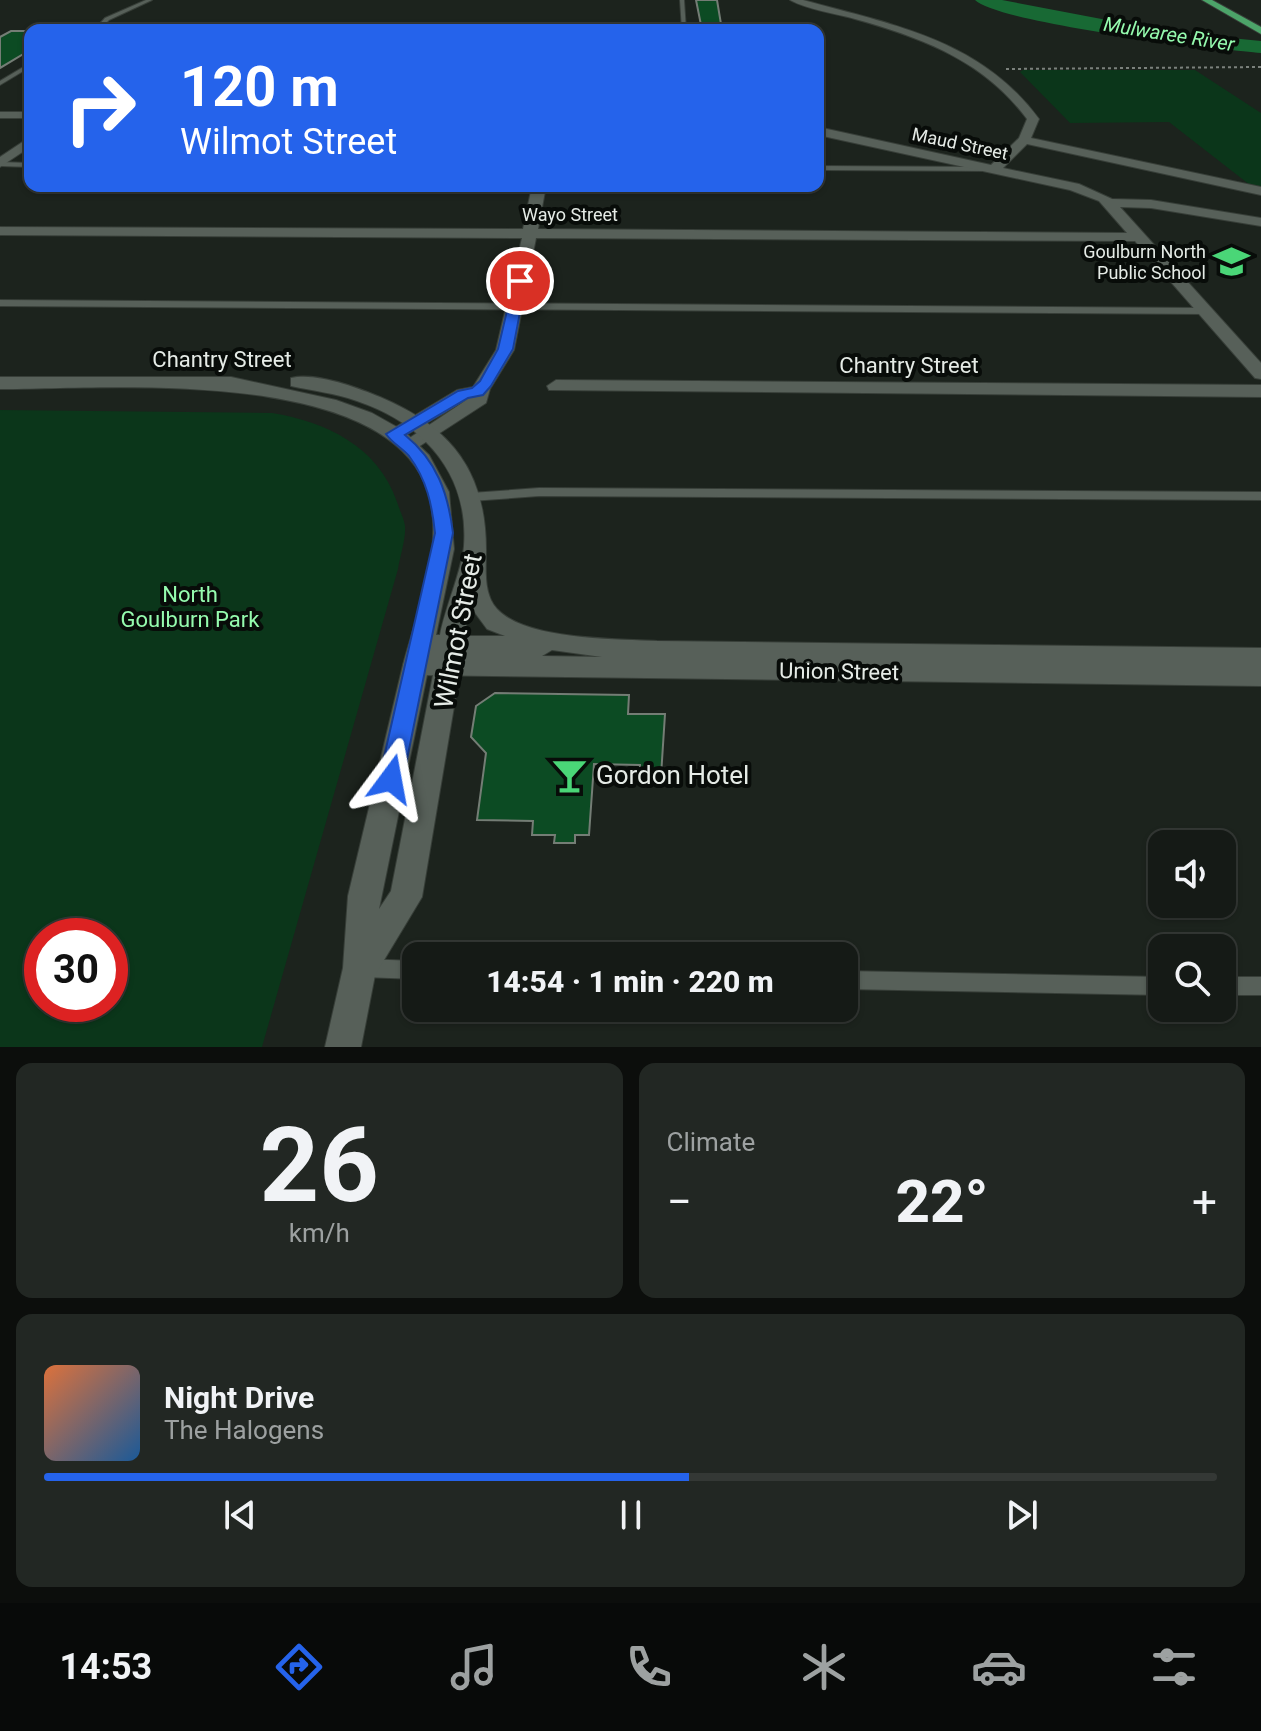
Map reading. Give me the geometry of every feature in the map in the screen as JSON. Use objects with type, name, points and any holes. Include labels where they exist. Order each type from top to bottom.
[{"type":"main road","points":[[1206,0],[1261,31]]},
{"type":"main road","points":[[1218,0],[1261,24]]},
{"type":"street","points":[[794,0],[915,37],[983,66],[1014,92],[1033,119],[1024,140],[994,169]]},
{"type":"street","points":[[0,115],[24,115]]},
{"type":"street","name":"Maud Street","points":[[824,132],[1095,193],[1111,203]]},
{"type":"street","points":[[1024,140],[1261,191]]},
{"type":"street","points":[[0,164],[24,146]]},
{"type":"street","points":[[401,440],[477,403],[477,392],[502,356],[516,305],[538,192]]},
{"type":"street","points":[[1111,203],[1151,204],[1261,222]]},
{"type":"street","points":[[1111,203],[1261,374]]},
{"type":"street","name":"Wayo Street","points":[[0,231],[1140,237]]},
{"type":"street","name":"Chantry Street","points":[[0,383],[217,384],[285,381],[339,388],[394,406],[424,428]]},
{"type":"street","name":"Wilmot Street","points":[[217,384],[327,402],[371,420],[401,440],[430,475],[443,518],[443,548],[364,896],[360,968],[343,1047]]},
{"type":"street","name":"Chantry Street","points":[[556,386],[1261,391]]},
{"type":"street","name":"Wilmot Street","points":[[360,968],[406,897],[449,655],[475,550],[471,497],[458,466],[424,428]]},
{"type":"street","name":"Union Street","points":[[475,550],[477,600],[495,622],[533,637],[638,649]]},
{"type":"street","name":"Union Street","points":[[449,655],[638,649],[1261,658]]},
{"type":"street","name":"Union Street","points":[[419,655],[1261,676]]},
{"type":"lane","points":[[102,24],[150,0]]},
{"type":"lane","points":[[682,0],[684,24]]},
{"type":"lane","points":[[0,83],[24,69]]},
{"type":"lane","points":[[0,164],[24,165]]},
{"type":"lane","points":[[824,168],[994,169]]},
{"type":"lane","points":[[0,303],[1205,311]]},
{"type":"lane","points":[[471,497],[539,492],[1261,496]]},
{"type":"lane","points":[[360,968],[402,970]]},
{"type":"lane","points":[[858,980],[1148,986]]},
{"type":"lane","points":[[1236,986],[1261,986]]},
{"type":"path","points":[[997,69],[1261,67]]},
{"type":"green space","points":[[1195,70],[1261,113],[1261,187],[1250,185],[1169,122],[1070,123],[1020,72]]},
{"type":"green space","name":"North Goulburn Park","points":[[0,410],[272,413],[292,417],[330,430],[363,452],[388,482],[397,502],[405,526],[398,569],[262,1047],[0,1047]]},
{"type":"building","points":[[696,0],[717,0],[721,24],[701,24]]},
{"type":"building","points":[[11,31],[24,31],[24,54],[0,68],[0,37]]},
{"type":"building","points":[[495,693],[629,695],[628,714],[665,714],[661,776],[640,776],[640,765],[594,764],[589,835],[575,835],[575,843],[554,843],[555,835],[532,835],[533,821],[477,820],[486,753],[471,737],[476,706]]},
{"type":"waterway","name":"Mulwaree River","points":[[984,0],[1009,8],[1170,38],[1261,47]]},
{"type":"place","name":"Goulburn North Public School","points":[[1232,262]]},
{"type":"place","name":"Gordon Hotel","points":[[570,775]]},
{"type":"route","points":[[391,779],[444,533],[441,503],[430,475],[413,450],[394,434],[464,394],[477,392],[486,383],[505,349],[520,281]]}]
